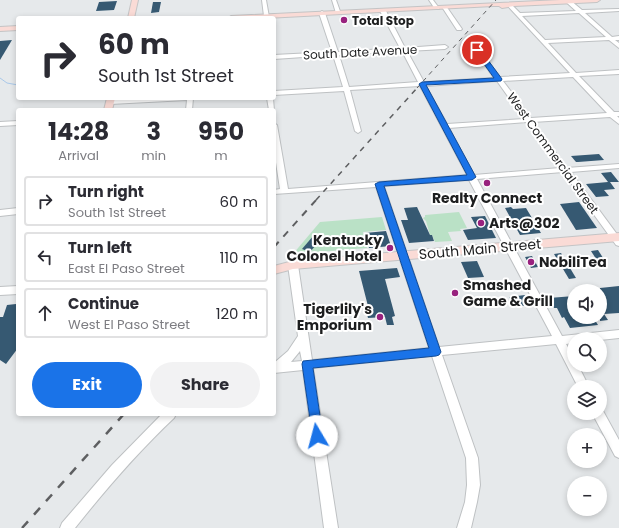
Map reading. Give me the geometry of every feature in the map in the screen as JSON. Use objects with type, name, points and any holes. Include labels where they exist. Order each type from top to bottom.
[{"type":"main road","points":[[131,16],[135,0]]},
{"type":"main road","points":[[267,16],[597,0]]},
{"type":"main road","points":[[0,29],[16,28]]},
{"type":"main road","name":"South Main Street","points":[[276,264],[293,265],[509,246],[618,239]]},
{"type":"main road","name":"South Main Street","points":[[276,269],[293,265]]},
{"type":"street","points":[[264,0],[267,16]]},
{"type":"street","points":[[334,0],[339,13]]},
{"type":"street","points":[[431,0],[437,8]]},
{"type":"street","points":[[568,1],[619,46]]},
{"type":"street","points":[[508,4],[575,75],[616,114],[619,122]]},
{"type":"street","points":[[444,7],[459,28]]},
{"type":"street","points":[[518,15],[619,10]]},
{"type":"street","points":[[383,11],[580,380]]},
{"type":"street","points":[[322,14],[347,89],[358,131]]},
{"type":"street","points":[[544,42],[619,38]]},
{"type":"street","name":"South Date Avenue","points":[[276,57],[445,47]]},
{"type":"street","name":"West Commercial Street","points":[[477,50],[565,170],[618,239]]},
{"type":"street","points":[[276,93],[619,72]]},
{"type":"street","points":[[110,103],[157,100]]},
{"type":"street","points":[[445,126],[616,114]]},
{"type":"street","points":[[0,124],[16,123]]},
{"type":"street","points":[[276,143],[284,191]]},
{"type":"street","points":[[276,192],[619,166]]},
{"type":"street","points":[[379,184],[467,440],[475,472],[474,487],[464,528]]},
{"type":"street","points":[[0,213],[16,211]]},
{"type":"street","points":[[293,265],[331,528]]},
{"type":"street","points":[[0,291],[16,290]]},
{"type":"street","points":[[607,335],[619,334]]},
{"type":"street","points":[[276,367],[298,348],[303,337]]},
{"type":"street","points":[[276,368],[567,339]]},
{"type":"street","points":[[67,528],[111,474],[168,416]]},
{"type":"street","points":[[602,420],[619,452]]},
{"type":"green space","points":[[459,212],[467,228],[460,229],[461,231],[448,232],[452,241],[435,242],[432,235],[430,235],[426,221],[423,218],[425,215]]},
{"type":"green space","points":[[382,217],[386,230],[363,232],[367,248],[293,254],[320,222]]},
{"type":"building","points":[[117,1],[114,10],[96,11],[99,2]]},
{"type":"building","points":[[153,2],[161,2],[159,12],[151,13]]},
{"type":"building","points":[[12,40],[0,60],[0,41]]},
{"type":"building","points":[[599,154],[604,160],[576,162],[571,156]]},
{"type":"building","points":[[611,172],[619,182],[610,182],[615,189],[604,190],[609,196],[596,197],[586,184],[608,182],[601,173]]},
{"type":"building","points":[[579,202],[597,228],[576,230],[560,204]]},
{"type":"building","points":[[417,207],[434,241],[409,243],[401,220],[408,220],[404,208]]},
{"type":"building","points":[[511,207],[513,209],[526,208],[541,233],[520,235],[505,208]]},
{"type":"building","name":"Arts@302","points":[[485,216],[496,238],[468,240],[463,230],[477,228],[471,217]]},
{"type":"building","points":[[386,231],[391,246],[369,248],[365,233]]},
{"type":"building","points":[[314,235],[322,238],[310,252],[302,249]]},
{"type":"building","points":[[598,250],[605,261],[598,262],[591,251]]},
{"type":"building","points":[[561,253],[576,278],[569,279],[554,254]]},
{"type":"building","name":"NobiliTea","points":[[532,256],[538,267],[531,268],[525,257]]},
{"type":"building","points":[[477,261],[484,277],[468,278],[461,262]]},
{"type":"building","points":[[397,268],[400,277],[385,279],[395,316],[392,317],[394,325],[387,325],[385,317],[368,318],[366,310],[369,310],[359,271]]},
{"type":"building","points":[[619,286],[619,313],[607,314],[607,287]]},
{"type":"building","points":[[525,295],[530,305],[514,307],[509,297]]},
{"type":"building","points":[[567,297],[567,322],[564,317],[562,318],[557,308],[554,308],[549,298]]},
{"type":"building","points":[[16,304],[16,351],[6,364],[0,360],[0,317],[3,317],[7,305]]},
{"type":"building","points":[[568,324],[598,325],[570,328]]},
{"type":"waterway","points":[[0,78],[7,83],[16,85]]},
{"type":"railway","points":[[417,88],[496,0]]},
{"type":"railway","points":[[316,200],[418,87]]},
{"type":"railway","points":[[276,245],[317,199]]},
{"type":"railway","points":[[22,528],[122,416]]},
{"type":"place","name":"Total Stop","points":[[344,20]]},
{"type":"place","name":"Realty Connect","points":[[487,183]]},
{"type":"place","name":"Arts@302","points":[[481,223]]},
{"type":"place","name":"Kentucky Colonel Hotel","points":[[390,248]]},
{"type":"place","name":"NobiliTea","points":[[531,262]]},
{"type":"place","name":"Smashed Game & Grill","points":[[455,293]]},
{"type":"place","name":"Tigerlily's Emporium","points":[[380,317]]},
{"type":"route","points":[[317,436],[307,364],[436,352],[379,184],[472,177],[422,84],[499,79],[477,50]]}]
